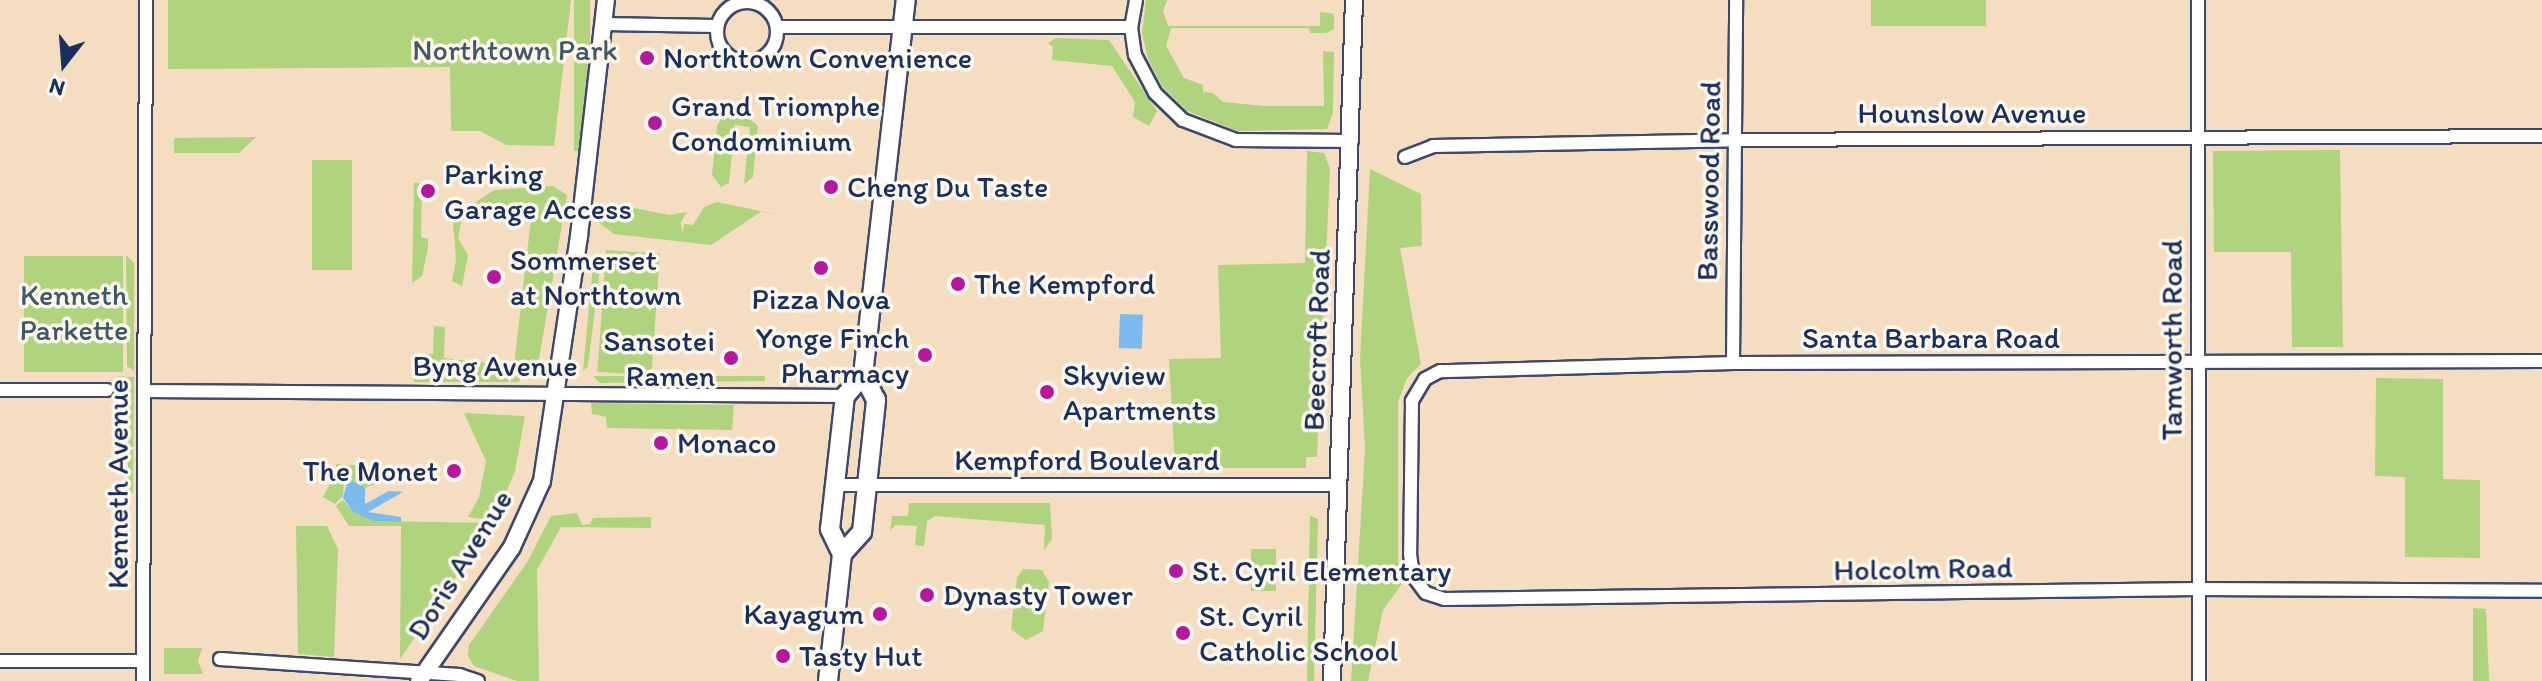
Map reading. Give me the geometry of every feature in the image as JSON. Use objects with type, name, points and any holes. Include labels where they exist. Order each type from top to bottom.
[{"type":"main road","points":[[842,554],[862,532],[876,400],[863,375],[906,0]]},
{"type":"main road","points":[[828,681],[842,554],[830,529],[845,396],[863,375]]},
{"type":"street","name":"Kenneth Avenue","points":[[143,681],[146,0]]},
{"type":"street","name":"Doris Avenue","points":[[421,678],[528,519],[547,464],[606,0]]},
{"type":"street","points":[[1136,0],[1131,27],[1135,55],[1149,83],[1168,108],[1196,128],[1236,140],[1352,141]]},
{"type":"street","name":"Beecroft Road","points":[[1332,681],[1352,141],[1354,0]]},
{"type":"street","name":"Basswood Road","points":[[1733,363],[1736,0]]},
{"type":"street","name":"Tamworth Road","points":[[2198,0],[2199,681]]},
{"type":"street","points":[[747,4],[769,12],[779,27],[773,50],[744,60],[723,52],[715,26],[721,15],[747,4]]},
{"type":"street","points":[[604,24],[715,26]]},
{"type":"street","points":[[779,27],[1131,27]]},
{"type":"street","name":"Hounslow Avenue","points":[[1405,157],[1433,146],[1736,140],[2542,136]]},
{"type":"street","name":"Santa Barbara Road","points":[[1412,478],[1412,401],[1425,379],[1440,371],[1733,363],[2198,365],[2542,361]]},
{"type":"street","points":[[0,390],[107,390]]},
{"type":"street","name":"Byng Avenue","points":[[145,391],[845,396]]},
{"type":"street","name":"Holcolm Road","points":[[1412,478],[1413,576],[1426,593],[1444,599],[2197,589],[2542,591]]},
{"type":"street","name":"Kempford Boulevard","points":[[835,485],[1340,485]]},
{"type":"street","points":[[220,659],[478,681]]},
{"type":"street","points":[[0,661],[143,661]]},
{"type":"green space","name":"Northtown Park","points":[[168,0],[571,0],[554,146],[506,145],[480,131],[451,131],[450,67],[168,69]]},
{"type":"green space","points":[[574,0],[590,0],[590,151],[574,151]]},
{"type":"green space","points":[[1146,0],[1167,0],[1163,11],[1168,26],[1320,26],[1320,12],[1334,14],[1334,29],[1326,33],[1310,33],[1309,28],[1171,28],[1166,46],[1184,78],[1203,85],[1203,92],[1213,93],[1223,102],[1265,106],[1324,106],[1323,51],[1334,52],[1333,112],[1327,129],[1238,131],[1187,111],[1162,86],[1148,59],[1142,33]]},
{"type":"green space","points":[[1871,0],[1986,0],[1986,26],[1871,26]]},
{"type":"green space","points":[[1056,38],[1109,40],[1157,111],[1149,126],[1133,117],[1135,102],[1112,66],[1052,60],[1053,47],[1048,43]]},
{"type":"green space","points":[[739,109],[758,126],[753,177],[744,184],[750,127],[735,125],[729,183],[721,187],[712,175],[717,126],[723,115]]},
{"type":"green space","points":[[256,137],[239,153],[174,153],[174,138]]},
{"type":"green space","points":[[2340,150],[2343,347],[2292,347],[2291,252],[2214,252],[2213,151]]},
{"type":"green space","points":[[1307,151],[1324,153],[1330,169],[1317,457],[1306,457],[1306,468],[1175,468],[1169,359],[1221,358],[1218,265],[1305,263]]},
{"type":"green space","points":[[312,160],[352,160],[352,270],[312,270]]},
{"type":"green space","points":[[1370,169],[1421,194],[1422,246],[1400,248],[1421,364],[1407,378],[1398,402],[1398,560],[1404,581],[1383,610],[1368,681],[1351,681],[1365,449],[1360,359]]},
{"type":"green space","points":[[414,183],[422,183],[421,237],[428,239],[428,248],[422,276],[412,283]]},
{"type":"green space","points":[[553,186],[567,195],[537,371],[523,372],[519,382],[414,382],[414,355],[433,354],[434,326],[445,327],[444,358],[514,366],[532,210],[492,205],[482,215],[463,213],[458,238],[468,255],[462,286],[452,281],[456,260],[453,221],[458,214],[494,190]]},
{"type":"green space","points":[[717,202],[762,211],[711,245],[614,234],[598,222],[605,208],[615,204],[669,215],[687,212],[681,222],[682,234],[684,224],[693,225],[704,207]]},
{"type":"green space","points":[[606,250],[660,254],[651,375],[597,372]]},
{"type":"green space","points":[[602,252],[588,366],[583,371],[593,265]]},
{"type":"green space","points":[[126,255],[134,263],[134,371],[127,366]]},
{"type":"green space","name":"Kenneth Parkette","points":[[24,256],[123,256],[123,372],[24,372]]},
{"type":"green space","points":[[118,376],[134,377],[133,493],[128,494],[128,410],[115,401],[123,391]]},
{"type":"green space","points":[[593,376],[765,376],[765,381],[600,383]]},
{"type":"green space","points":[[2376,378],[2443,379],[2443,479],[2480,480],[2480,558],[2405,557],[2405,477],[2375,476]]},
{"type":"green space","points":[[591,403],[734,405],[732,430],[607,428],[606,417],[592,414]]},
{"type":"green space","points":[[464,413],[525,416],[515,471],[494,521],[468,517],[479,497],[486,461]]},
{"type":"green space","points":[[336,464],[368,466],[381,481],[365,488],[344,482],[343,496],[335,504],[323,497],[330,484],[336,484]]},
{"type":"green space","points":[[343,500],[353,512],[373,521],[493,523],[400,659],[401,526],[349,526],[336,506]]},
{"type":"green space","points":[[909,503],[1050,503],[1052,539],[1044,550],[1045,525],[935,516],[927,521],[924,546],[915,545],[917,526],[896,525],[890,530],[892,516],[908,516]]},
{"type":"green space","points":[[577,513],[582,525],[590,524],[593,518],[651,517],[651,528],[561,527],[537,570],[539,681],[517,681],[474,666],[468,656],[469,645],[528,561],[551,516]]},
{"type":"green space","points":[[1310,516],[1318,519],[1314,681],[1307,681]]},
{"type":"green space","points":[[296,526],[327,526],[338,549],[334,657],[298,654]]},
{"type":"green space","points":[[1251,549],[1276,549],[1276,591],[1251,591]]},
{"type":"green space","points":[[1023,569],[1042,570],[1049,582],[1043,631],[1026,640],[1011,629],[1017,578]]},
{"type":"green space","points":[[2473,608],[2486,609],[2489,681],[2473,681]]},
{"type":"green space","points":[[164,648],[202,648],[198,661],[203,674],[164,674]]},
{"type":"water","points":[[1120,314],[1143,315],[1142,349],[1119,348]]},
{"type":"water","points":[[348,479],[365,488],[365,504],[389,491],[403,492],[368,512],[401,517],[401,522],[373,521],[353,512],[343,498]]},
{"type":"place","name":"Northtown Convenience","points":[[647,58]]},
{"type":"place","name":"Grand Triomphe Condominium","points":[[655,123]]},
{"type":"place","name":"Cheng Du Taste","points":[[831,187]]},
{"type":"place","name":"Parking Garage Access","points":[[428,191]]},
{"type":"place","name":"Pizza Nova","points":[[821,268]]},
{"type":"place","name":"Sommerset at Northtown","points":[[494,277]]},
{"type":"place","name":"The Kempford","points":[[958,284]]},
{"type":"place","name":"Yonge Finch Pharmacy","points":[[925,355]]},
{"type":"place","name":"Sansotei Ramen","points":[[731,358]]},
{"type":"place","name":"Skyview Apartments","points":[[1047,392]]},
{"type":"place","name":"Monaco","points":[[661,443]]},
{"type":"place","name":"The Monet","points":[[454,471]]},
{"type":"place","name":"St. Cyril Elementary","points":[[1176,571]]},
{"type":"place","name":"Dynasty Tower","points":[[927,595]]},
{"type":"place","name":"Kayagum","points":[[880,614]]},
{"type":"place","name":"St. Cyril Catholic School","points":[[1183,633]]},
{"type":"place","name":"Tasty Hut","points":[[783,656]]}]
